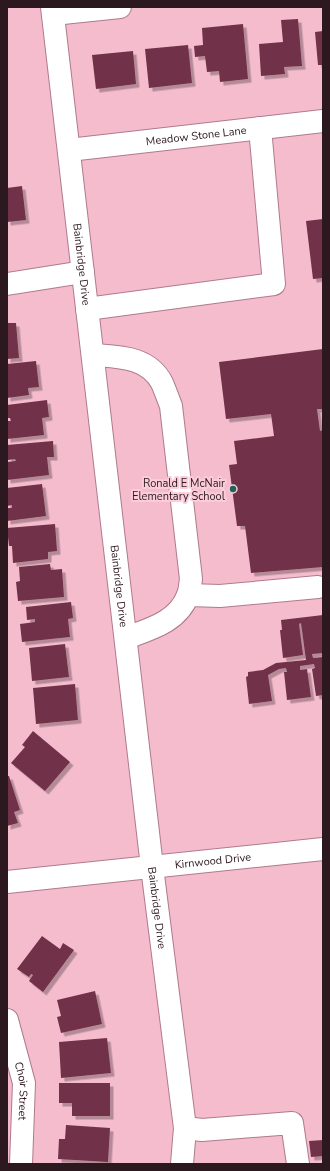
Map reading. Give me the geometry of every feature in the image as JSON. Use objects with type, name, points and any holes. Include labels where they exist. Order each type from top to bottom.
[{"type":"street","points":[[52,10],[120,7]]},
{"type":"street","name":"Bainbridge Drive","points":[[52,10],[152,867],[185,1128],[182,1164]]},
{"type":"street","name":"Meadow Stone Lane","points":[[69,150],[323,121]]},
{"type":"street","points":[[87,309],[274,284],[260,128]]},
{"type":"street","points":[[7,284],[83,272]]},
{"type":"street","points":[[93,355],[128,358],[150,368],[161,382],[171,406],[191,579],[188,595],[178,611],[163,624],[126,638]]},
{"type":"street","points":[[188,595],[220,596],[318,586]]},
{"type":"street","name":"Kirnwood Drive","points":[[7,882],[323,849]]},
{"type":"street","name":"Choir Street","points":[[7,1020],[24,1083],[21,1164]]},
{"type":"street","points":[[185,1128],[202,1130],[292,1123],[298,1164]]},
{"type":"building","points":[[298,19],[302,66],[284,67],[285,74],[261,76],[259,44],[283,42],[281,20]]},
{"type":"building","points":[[243,24],[248,79],[220,82],[219,71],[207,72],[205,56],[195,57],[194,46],[203,45],[202,28]]},
{"type":"building","points":[[323,31],[323,65],[318,65],[315,32]]},
{"type":"building","points":[[188,45],[192,83],[149,88],[145,49]]},
{"type":"building","points":[[133,51],[136,84],[96,89],[92,55]]},
{"type":"building","points":[[22,186],[26,220],[7,222],[7,188]]},
{"type":"building","points":[[323,219],[323,278],[313,279],[306,221]]},
{"type":"building","points":[[7,323],[16,323],[19,358],[7,359]]},
{"type":"building","points":[[323,349],[323,409],[317,409],[320,431],[323,430],[323,567],[251,573],[245,526],[237,526],[229,465],[237,464],[234,441],[274,436],[271,414],[226,419],[219,362]]},
{"type":"building","points":[[36,361],[39,387],[28,388],[29,395],[7,398],[7,364]]},
{"type":"building","points":[[47,400],[49,417],[42,418],[44,435],[7,439],[7,421],[11,421],[10,418],[7,418],[7,405]]},
{"type":"building","points":[[53,441],[54,457],[47,457],[49,475],[7,480],[7,462],[16,461],[15,459],[8,460],[7,445]]},
{"type":"building","points":[[42,484],[46,516],[7,521],[7,508],[12,508],[12,505],[7,506],[7,488]]},
{"type":"building","points":[[55,524],[57,551],[48,552],[48,559],[13,563],[12,546],[9,546],[7,528]]},
{"type":"building","points":[[50,564],[51,570],[62,569],[64,597],[18,601],[16,582],[20,581],[19,567]]},
{"type":"building","points":[[71,602],[73,618],[68,619],[70,637],[22,642],[20,624],[35,622],[35,619],[27,620],[26,607]]},
{"type":"building","points":[[323,615],[323,653],[312,654],[313,658],[323,657],[323,695],[316,696],[312,669],[315,668],[314,664],[300,666],[300,670],[307,669],[311,697],[287,700],[284,672],[287,672],[286,668],[279,669],[268,675],[272,701],[249,704],[246,677],[248,676],[248,672],[263,670],[276,663],[306,660],[301,623],[299,624],[303,655],[283,658],[280,630],[282,630],[281,620]]},
{"type":"building","points":[[65,644],[69,677],[32,681],[29,648]]},
{"type":"building","points":[[75,684],[78,720],[36,724],[33,688]]},
{"type":"building","points":[[33,731],[70,762],[45,791],[11,763],[25,747],[22,745]]},
{"type":"building","points":[[7,776],[9,776],[20,810],[14,812],[18,823],[7,826]]},
{"type":"building","points":[[42,936],[60,949],[63,943],[74,950],[43,992],[29,981],[33,975],[31,974],[29,977],[17,969]]},
{"type":"building","points":[[95,991],[102,1024],[61,1033],[57,1017],[61,1016],[57,1000]]},
{"type":"building","points":[[107,1038],[111,1073],[61,1078],[59,1042]]},
{"type":"building","points":[[59,1083],[110,1083],[110,1116],[72,1116],[72,1103],[59,1103]]},
{"type":"building","points":[[66,1125],[110,1128],[108,1162],[58,1159],[59,1139],[65,1139]]},
{"type":"building","points":[[323,1140],[323,1156],[311,1157],[309,1141]]},
{"type":"place","name":"Ronald E McNair Elementary School","points":[[233,489]]}]
